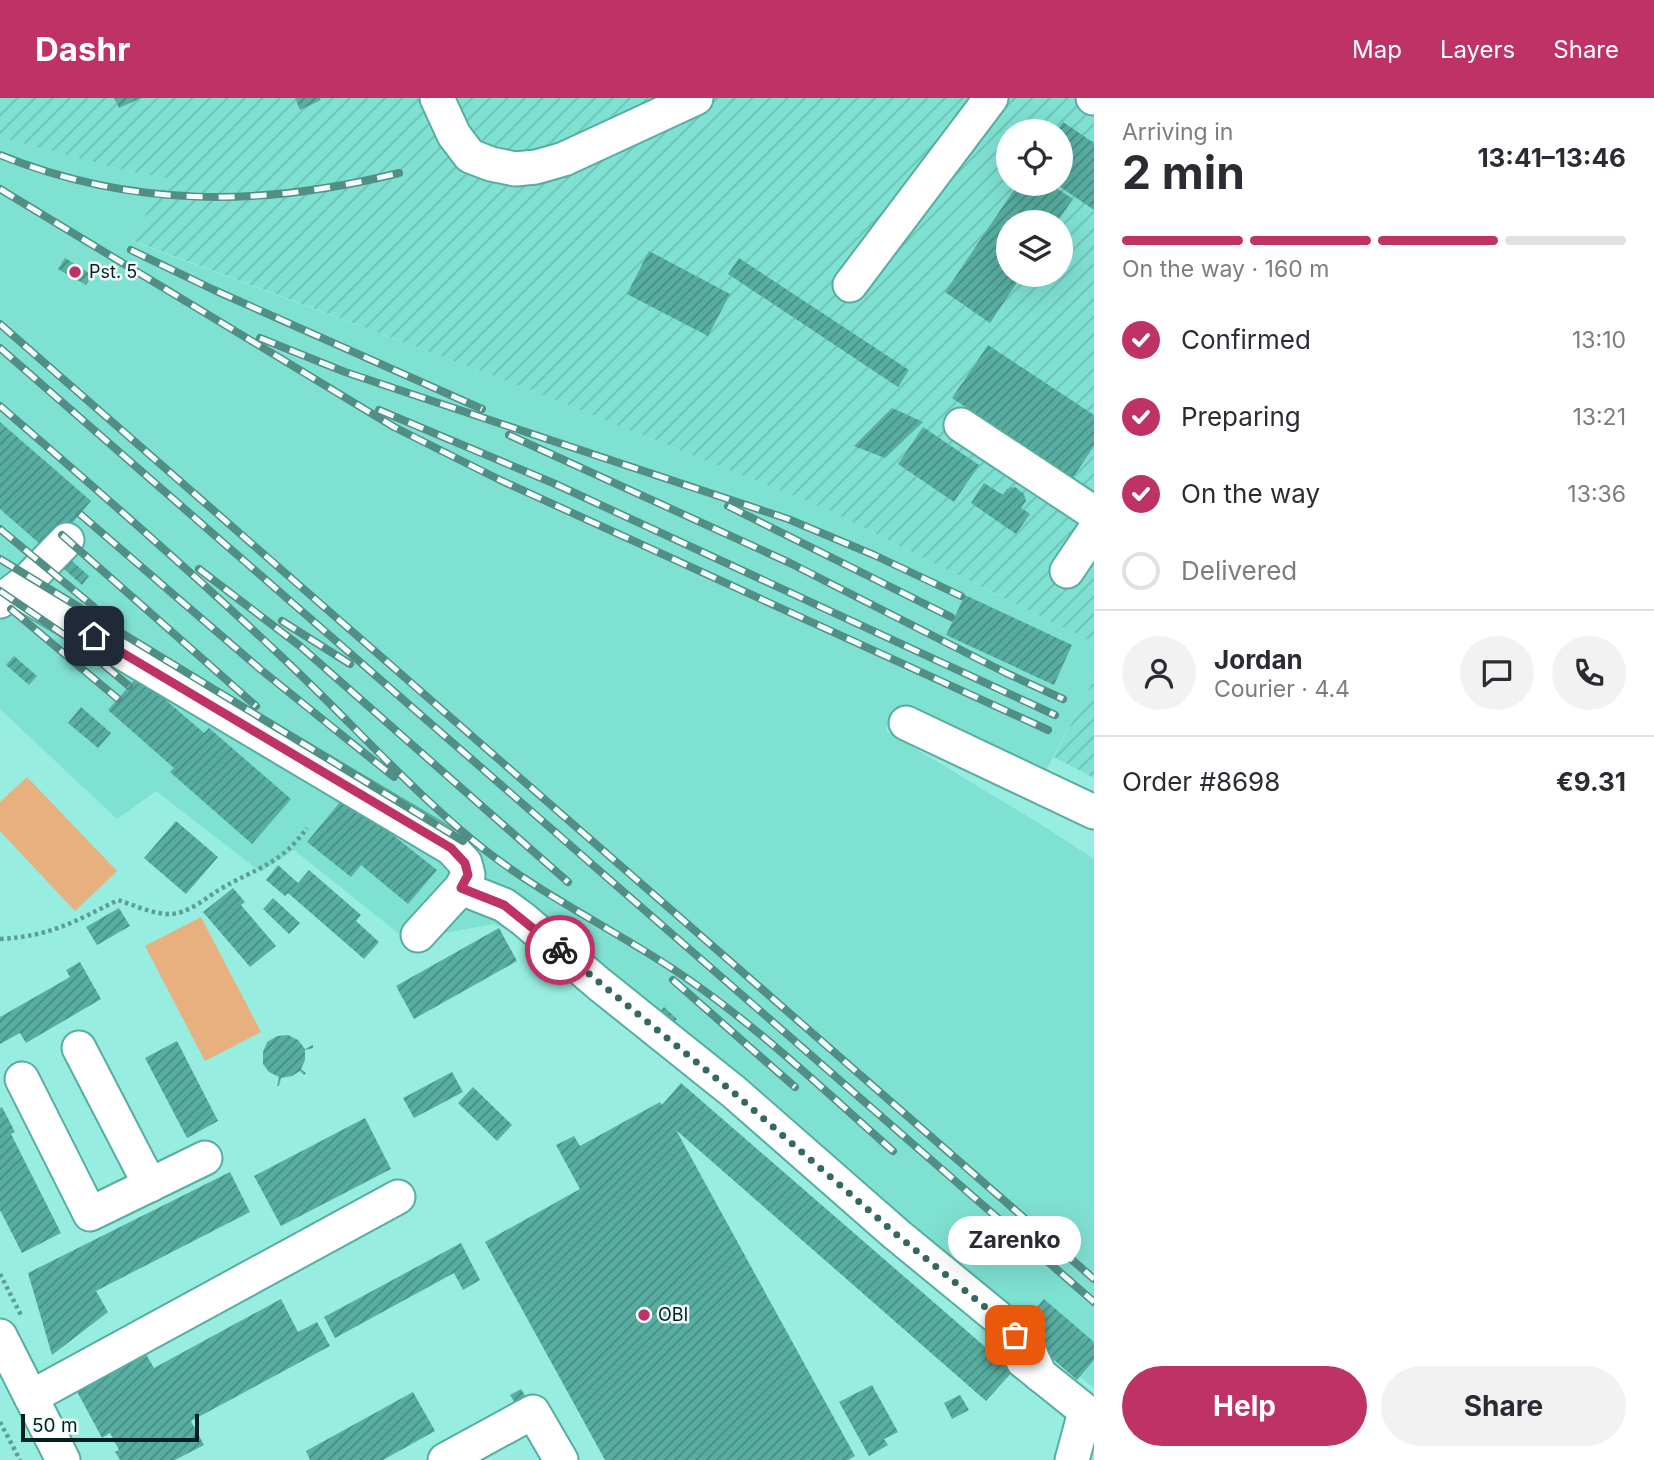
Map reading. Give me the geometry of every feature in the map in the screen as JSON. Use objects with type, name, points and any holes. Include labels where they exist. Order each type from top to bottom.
[{"type":"street","points":[[437,98],[454,135],[470,156],[515,169],[536,167],[564,159],[696,98]]},
{"type":"street","points":[[850,285],[991,98]]},
{"type":"street","points":[[961,425],[1094,513]]},
{"type":"street","points":[[1067,571],[1094,531]]},
{"type":"street","points":[[68,540],[8,595],[451,848],[465,863],[468,875],[461,888],[418,934]]},
{"type":"street","points":[[906,723],[1094,812]]},
{"type":"street","points":[[461,888],[504,905],[523,919],[734,1093],[896,1234],[1002,1321],[1028,1349],[1040,1375]]},
{"type":"street","points":[[560,978],[684,1070],[1089,1415],[1072,1460]]},
{"type":"street","points":[[79,1048],[150,1185]]},
{"type":"street","points":[[22,1079],[90,1213],[205,1158]]},
{"type":"street","points":[[31,1397],[398,1197]]},
{"type":"street","points":[[0,1336],[63,1460]]},
{"type":"street","points":[[445,1460],[533,1412],[560,1460]]},
{"type":"path","points":[[0,939],[33,936],[57,930],[118,900],[167,915],[183,913],[222,888],[269,865],[294,846],[307,828]]},
{"type":"path","points":[[0,1422],[20,1460]]},
{"type":"shaded area","points":[[0,98],[1094,98],[1094,643],[824,508],[518,385],[131,240],[167,178],[123,170],[0,137]]},
{"type":"shaded area","points":[[0,137],[123,170],[167,178],[131,241],[518,385],[824,508],[1094,643],[1094,679],[1042,778],[895,710],[886,731],[1094,859],[1094,1388],[532,937],[494,924],[407,940],[294,850],[261,872],[156,791],[117,819],[0,709]]},
{"type":"shaded area","points":[[1094,679],[1094,778],[1054,757]]},
{"type":"shaded area","points":[[27,777],[117,871],[75,911],[0,831],[0,802]]},
{"type":"shaded area","points":[[201,917],[261,1032],[205,1061],[145,946]]},
{"type":"building","points":[[114,98],[141,98],[119,108]]},
{"type":"building","points":[[295,98],[320,98],[321,100],[300,110]]},
{"type":"building","points":[[1073,129],[1094,143],[1094,210],[1073,196]]},
{"type":"building","points":[[1010,196],[1068,196],[1073,199],[1065,210],[1000,210]]},
{"type":"building","points":[[996,217],[996,287],[1014,287],[990,323],[945,292]]},
{"type":"building","points":[[649,251],[730,294],[708,336],[627,294]]},
{"type":"building","name":"Pst. 5","points":[[65,258],[92,275],[86,285],[58,269]]},
{"type":"building","points":[[739,258],[909,370],[898,387],[728,274]]},
{"type":"building","points":[[988,345],[1094,415],[1094,446],[1072,479],[952,398]]},
{"type":"building","points":[[892,408],[923,422],[885,458],[854,446]]},
{"type":"building","points":[[0,422],[91,501],[48,551],[0,509]]},
{"type":"building","points":[[923,427],[979,465],[954,502],[898,464]]},
{"type":"building","points":[[984,483],[1003,495],[1007,489],[1015,487],[1024,494],[1026,501],[1021,508],[1030,514],[1016,534],[971,503]]},
{"type":"building","points":[[63,553],[89,576],[82,585],[56,562]]},
{"type":"building","points":[[965,595],[1072,645],[1054,685],[946,635]]},
{"type":"building","points":[[14,656],[37,676],[29,685],[6,665]]},
{"type":"building","points":[[138,676],[204,733],[209,728],[291,799],[252,844],[170,772],[174,768],[108,710]]},
{"type":"building","points":[[81,707],[111,733],[98,748],[68,723]]},
{"type":"building","points":[[345,796],[395,824],[389,832],[437,870],[408,904],[361,865],[351,877],[307,842]]},
{"type":"building","points":[[176,821],[218,857],[186,894],[144,858]]},
{"type":"building","points":[[278,865],[298,883],[309,870],[361,915],[356,921],[379,942],[364,959],[288,893],[285,896],[266,880]]},
{"type":"building","points":[[233,888],[245,902],[241,905],[276,946],[250,967],[203,912]]},
{"type":"building","points":[[273,898],[300,923],[289,934],[263,909]]},
{"type":"building","points":[[119,908],[130,926],[97,945],[86,927]]},
{"type":"building","points":[[499,928],[517,961],[414,1019],[396,986]]},
{"type":"building","points":[[80,962],[101,999],[26,1043],[20,1033],[0,1044],[0,1017],[70,977],[66,970]]},
{"type":"building","points":[[664,1007],[677,1019],[669,1028],[656,1016]]},
{"type":"building","points":[[288,1035],[298,1040],[305,1049],[313,1045],[313,1048],[305,1050],[301,1069],[306,1073],[304,1075],[300,1071],[281,1078],[277,1086],[279,1077],[269,1072],[263,1064],[263,1052],[267,1042],[277,1036]]},
{"type":"building","points":[[177,1041],[218,1121],[187,1138],[145,1058]]},
{"type":"building","points":[[452,1072],[463,1092],[414,1118],[403,1098]]},
{"type":"building","points":[[681,1083],[1013,1371],[986,1401],[676,1130],[855,1456],[848,1460],[605,1460],[485,1242],[580,1189],[556,1145],[574,1136],[580,1146],[660,1102],[662,1105]]},
{"type":"building","points":[[473,1087],[512,1125],[497,1141],[458,1103]]},
{"type":"building","points":[[2,1107],[15,1132],[11,1134],[61,1233],[22,1253],[0,1210]]},
{"type":"building","points":[[365,1118],[391,1169],[281,1226],[254,1176]]},
{"type":"building","points":[[230,1172],[250,1212],[96,1291],[108,1312],[52,1355],[28,1273]]},
{"type":"building","points":[[461,1243],[480,1280],[463,1290],[454,1273],[335,1338],[324,1317]]},
{"type":"building","points":[[281,1299],[298,1332],[317,1322],[330,1346],[191,1421],[204,1445],[175,1460],[120,1460],[115,1452],[119,1450],[110,1433],[102,1438],[74,1386],[143,1349],[154,1368]]},
{"type":"building","points":[[1044,1299],[1094,1342],[1094,1360],[1077,1380],[1018,1329]]},
{"type":"building","points":[[872,1385],[898,1432],[884,1439],[888,1445],[869,1456],[839,1402]]},
{"type":"building","points":[[521,1389],[526,1397],[515,1403],[510,1395]]},
{"type":"building","points":[[413,1392],[435,1431],[383,1460],[310,1460],[306,1451]]},
{"type":"building","points":[[960,1395],[969,1410],[952,1419],[944,1403]]},
{"type":"railway","points":[[0,155],[99,185],[198,197],[297,192],[399,173]]},
{"type":"railway","points":[[0,189],[394,427],[500,480],[1048,730]]},
{"type":"railway","points":[[131,250],[214,290],[482,409]]},
{"type":"railway","points":[[0,324],[1094,1279]]},
{"type":"railway","points":[[260,338],[345,372],[788,519],[961,596]]},
{"type":"railway","points":[[0,348],[1094,1302]]},
{"type":"railway","points":[[0,406],[249,627],[425,798],[475,842],[550,895],[656,958],[710,995],[790,1060],[893,1151]]},
{"type":"railway","points":[[379,410],[553,483],[1055,715]]},
{"type":"railway","points":[[509,435],[790,563],[1006,673],[1063,699]]},
{"type":"railway","points":[[728,506],[951,617]]},
{"type":"railway","points":[[80,514],[260,669],[394,777]]},
{"type":"railway","points":[[0,529],[94,607]]},
{"type":"railway","points":[[62,535],[256,706]]},
{"type":"railway","points":[[0,559],[463,841]]},
{"type":"railway","points":[[199,569],[300,646],[568,882]]},
{"type":"railway","points":[[0,591],[85,649],[129,686]]},
{"type":"railway","points":[[11,609],[118,699]]},
{"type":"railway","points":[[282,621],[350,664]]},
{"type":"railway","points":[[673,980],[795,1087]]},
{"type":"way so far","points":[[560,950],[734,1093],[896,1234],[1002,1321],[1015,1335]]},
{"type":"place","name":"Pst. 5","points":[[75,272]]},
{"type":"place","name":"OBI","points":[[644,1315]]},
{"type":"place","name":"Zarenko","points":[[1015,1335]]},
{"type":"route","points":[[94,636],[451,848],[465,863],[468,875],[461,888],[504,905],[560,950]]}]
